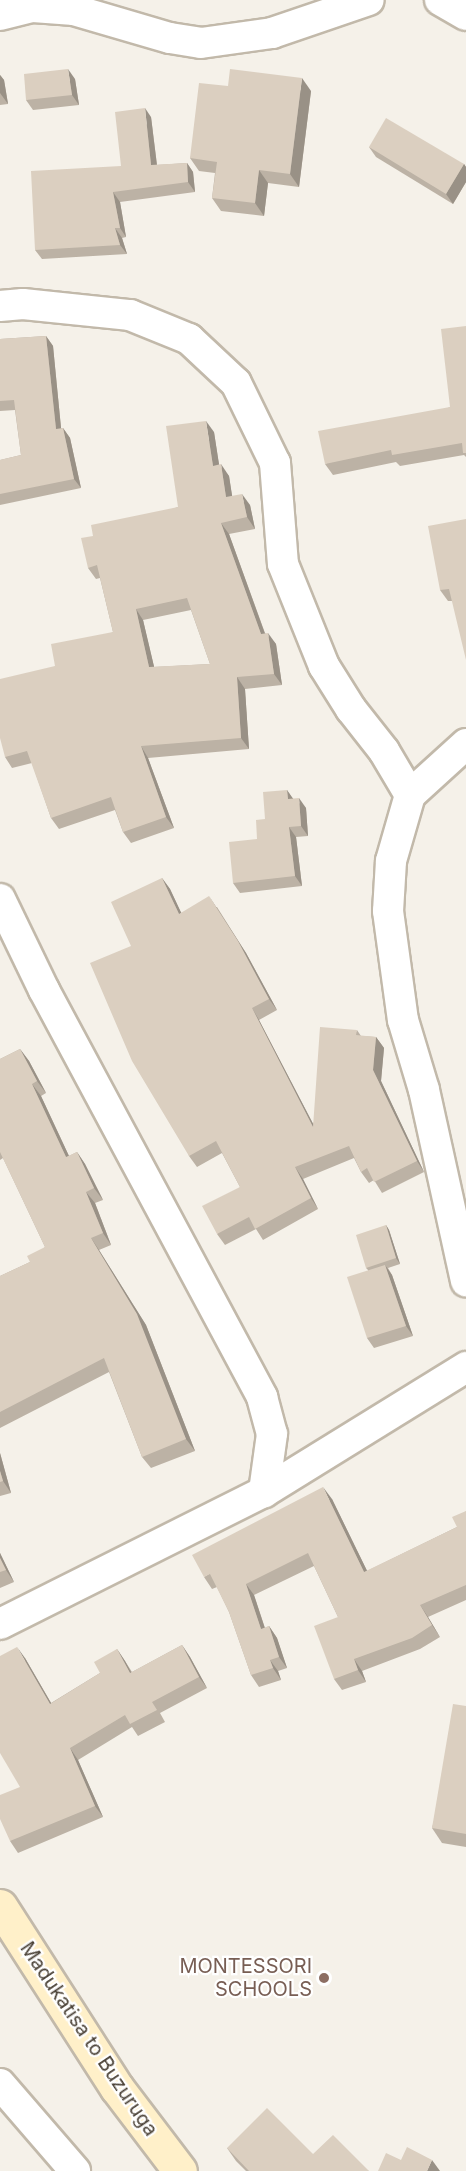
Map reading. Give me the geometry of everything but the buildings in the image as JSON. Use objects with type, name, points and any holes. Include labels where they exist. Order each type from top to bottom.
[{"type":"main road","name":"Madukatisa to Buzuruga","points":[[0,1906],[117,2088],[180,2171]]},
{"type":"street","points":[[0,15],[33,7],[74,10],[170,38],[201,43],[272,33],[369,0]]},
{"type":"street","points":[[0,306],[23,304],[130,315],[189,339],[236,383],[275,463],[283,564],[324,666],[351,709],[384,750],[410,795]]},
{"type":"street","points":[[466,744],[410,795],[391,861],[388,911],[403,1020],[426,1101],[466,1281]]},
{"type":"street","points":[[0,899],[44,990],[262,1397],[272,1434],[264,1492]]},
{"type":"street","points":[[0,1624],[264,1492],[466,1367]]},
{"type":"street","points":[[0,2084],[75,2171]]},
{"type":"place","name":"MONTESSORI SCHOOLS","points":[[324,1978]]}]
